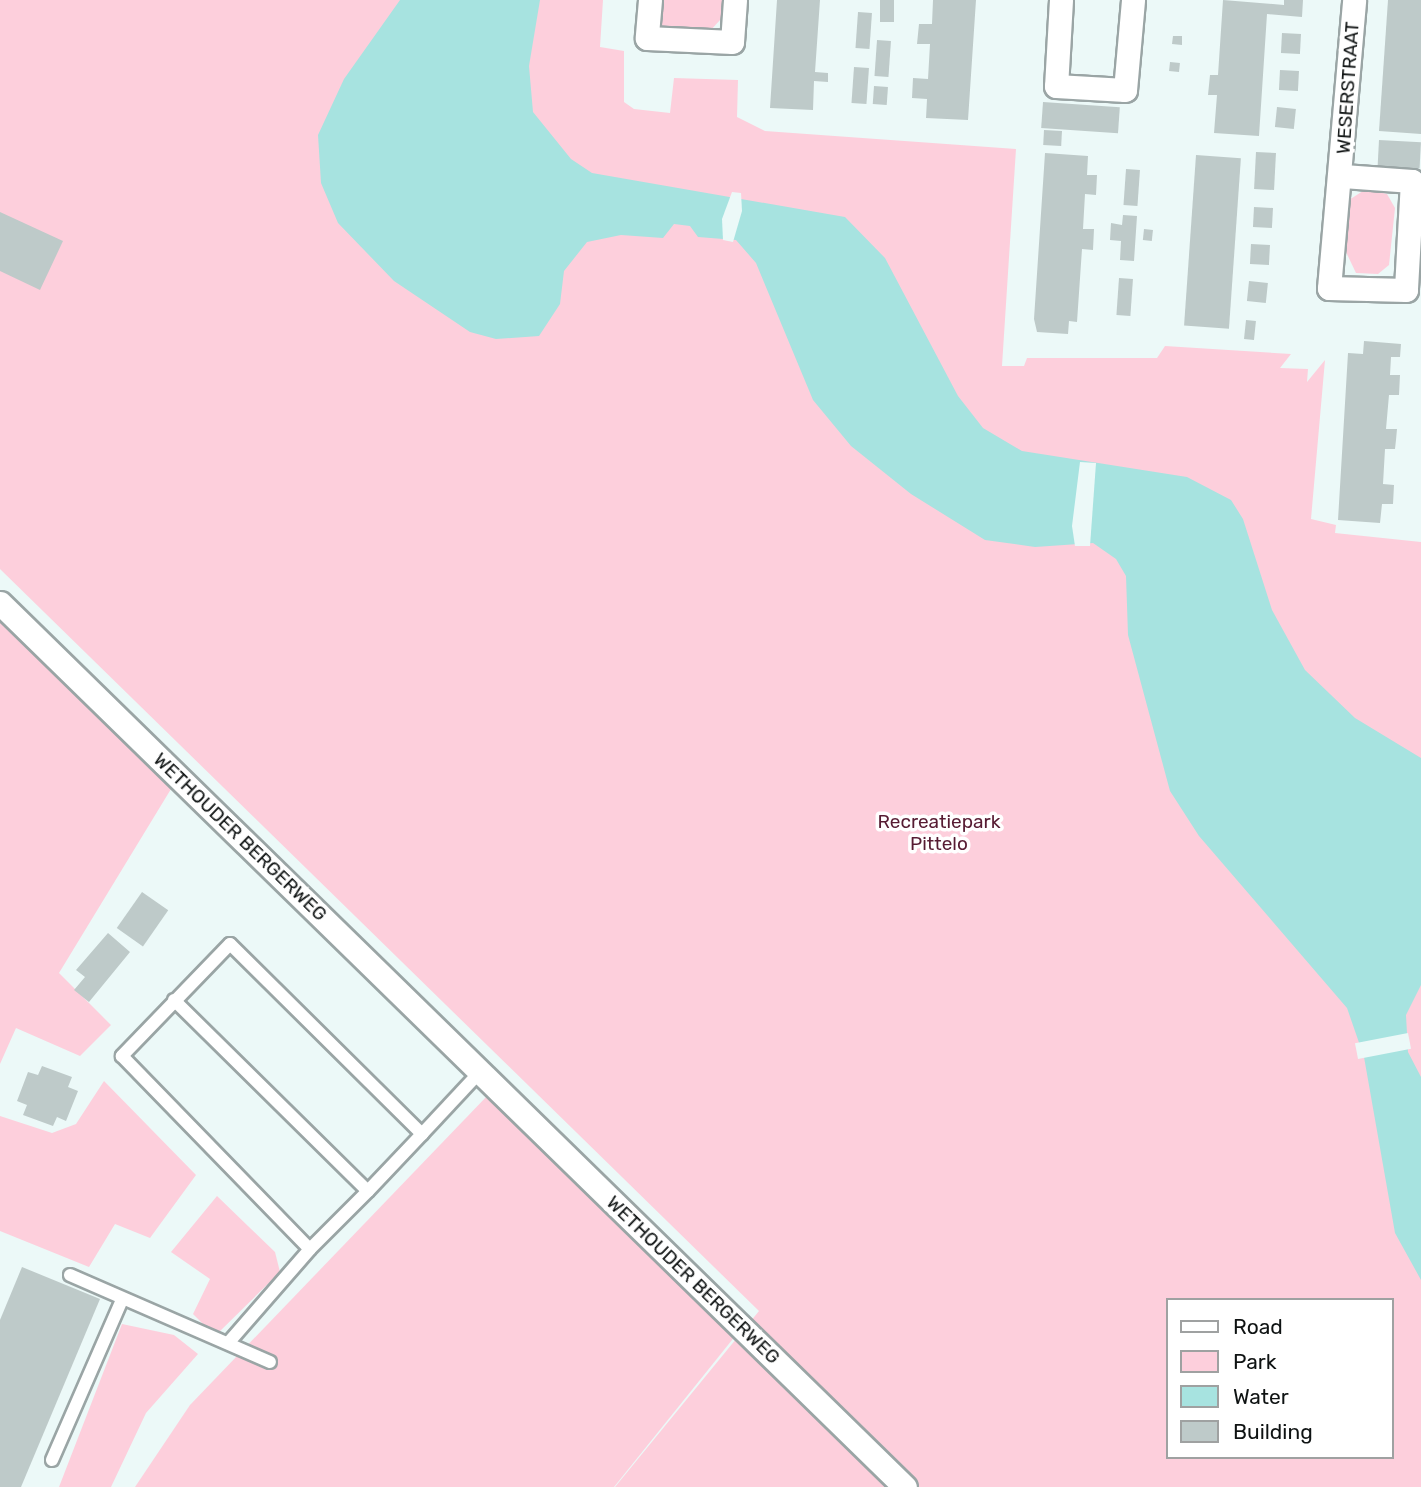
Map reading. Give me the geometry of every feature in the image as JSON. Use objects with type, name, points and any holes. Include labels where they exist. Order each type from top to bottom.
[{"type":"street","points":[[650,0],[647,38],[732,42],[735,0]]},
{"type":"street","points":[[1061,0],[1056,86],[1125,90],[1133,0]]},
{"type":"street","name":"WESERSTRAAT","points":[[1343,176],[1412,181],[1406,290],[1329,288],[1343,176],[1354,0]]},
{"type":"street","name":"WETHOUDER BERGERWEG","points":[[0,603],[477,1075],[905,1487]]},
{"type":"lane","points":[[310,1249],[122,1056],[174,1000],[230,944],[422,1135]]},
{"type":"lane","points":[[174,1000],[368,1191]]},
{"type":"lane","points":[[229,1342],[310,1249],[477,1075]]},
{"type":"lane","points":[[69,1275],[270,1362]]},
{"type":"lane","points":[[52,1460],[122,1300]]},
{"type":"green space","name":"Recreatiepark Pittelo","points":[[0,0],[603,0],[600,47],[624,51],[624,102],[634,109],[670,113],[674,78],[738,80],[737,117],[765,131],[1016,149],[1002,366],[1024,366],[1027,358],[1157,358],[1165,346],[1291,354],[1280,368],[1308,369],[1307,382],[1325,360],[1311,519],[1336,525],[1335,533],[1421,542],[1421,1487],[615,1487],[759,1311],[0,569]]},
{"type":"green space","points":[[656,0],[723,0],[721,19],[709,32],[667,30],[658,24]]},
{"type":"green space","points":[[1366,189],[1387,194],[1395,208],[1389,265],[1378,274],[1356,273],[1346,252],[1349,200]]},
{"type":"green space","points":[[0,621],[171,789],[59,973],[111,1025],[80,1056],[16,1028],[0,1064]]},
{"type":"green space","points":[[104,1081],[196,1175],[150,1238],[115,1224],[89,1267],[0,1231],[0,1116],[52,1133],[76,1124]]},
{"type":"green space","points":[[489,1094],[736,1335],[614,1487],[135,1487],[190,1405]]},
{"type":"green space","points":[[217,1196],[275,1252],[280,1272],[215,1336],[193,1314],[210,1279],[171,1252]]},
{"type":"green space","points":[[122,1324],[174,1335],[198,1354],[146,1413],[111,1487],[59,1487]]},
{"type":"water","points":[[400,0],[540,0],[529,66],[533,112],[571,159],[592,173],[845,217],[885,258],[958,396],[983,428],[1022,451],[1187,477],[1231,500],[1243,519],[1272,610],[1305,670],[1355,718],[1421,758],[1421,985],[1406,1015],[1408,1052],[1421,1077],[1421,1280],[1395,1233],[1364,1057],[1347,1008],[1199,836],[1170,791],[1128,635],[1126,576],[1116,559],[1093,543],[1035,547],[985,540],[911,494],[851,446],[813,400],[756,263],[736,240],[698,237],[690,226],[674,224],[663,238],[621,235],[587,242],[564,271],[560,304],[539,336],[496,339],[470,332],[394,281],[338,223],[321,183],[318,135],[344,79]]},
{"type":"pier","points":[[732,192],[741,193],[742,211],[733,242],[723,240],[722,219]]},
{"type":"pier","points":[[1080,462],[1096,463],[1090,546],[1075,546],[1072,526]]},
{"type":"pier","points":[[1408,1033],[1411,1049],[1358,1059],[1355,1043]]},
{"type":"building","points":[[777,0],[820,0],[815,72],[828,73],[828,82],[814,81],[813,110],[770,108]]},
{"type":"building","points":[[880,0],[894,0],[894,22],[880,22]]},
{"type":"building","points":[[933,0],[976,0],[968,120],[926,118],[927,99],[912,98],[913,78],[928,79],[930,44],[917,44],[919,24],[932,24]]},
{"type":"building","points":[[1223,0],[1284,5],[1284,0],[1303,0],[1302,17],[1267,14],[1259,136],[1214,133],[1217,95],[1208,95],[1210,75],[1218,75]]},
{"type":"building","points":[[1388,0],[1421,0],[1421,134],[1379,131]]},
{"type":"building","points":[[858,12],[872,13],[869,49],[855,48]]},
{"type":"building","points":[[1282,33],[1301,34],[1300,54],[1281,53]]},
{"type":"building","points":[[1173,36],[1182,36],[1182,45],[1172,44]]},
{"type":"building","points":[[877,40],[891,41],[888,77],[874,76]]},
{"type":"building","points":[[1170,62],[1180,63],[1179,72],[1169,71]]},
{"type":"building","points":[[854,67],[869,68],[866,104],[851,103]]},
{"type":"building","points":[[1280,70],[1299,71],[1298,91],[1279,90]]},
{"type":"building","points":[[874,86],[888,87],[887,105],[873,104]]},
{"type":"building","points":[[1043,102],[1120,107],[1118,133],[1041,128]]},
{"type":"building","points":[[1277,107],[1296,109],[1294,129],[1275,127]]},
{"type":"building","points":[[1044,130],[1062,131],[1061,146],[1043,145]]},
{"type":"building","points":[[1379,140],[1421,142],[1420,168],[1378,166]]},
{"type":"building","points":[[1256,152],[1276,153],[1274,190],[1254,189]]},
{"type":"building","points":[[1045,153],[1088,156],[1087,175],[1097,175],[1096,195],[1085,194],[1083,229],[1094,229],[1093,250],[1082,249],[1077,322],[1069,321],[1068,334],[1037,332],[1034,319]]},
{"type":"building","points":[[1196,155],[1241,158],[1229,329],[1184,326]]},
{"type":"building","points":[[1126,169],[1140,170],[1137,206],[1123,205]]},
{"type":"building","points":[[1254,207],[1273,208],[1272,228],[1253,227]]},
{"type":"building","points":[[0,212],[63,241],[40,290],[0,271]]},
{"type":"building","points":[[1123,215],[1137,216],[1134,261],[1120,260],[1121,241],[1110,240],[1111,223],[1122,225]]},
{"type":"building","points":[[1144,229],[1153,230],[1152,241],[1143,240]]},
{"type":"building","points":[[1251,244],[1270,245],[1269,265],[1250,264]]},
{"type":"building","points":[[1119,278],[1133,279],[1130,316],[1116,315]]},
{"type":"building","points":[[1249,281],[1268,283],[1266,303],[1247,301]]},
{"type":"building","points":[[1246,320],[1256,321],[1254,340],[1244,339]]},
{"type":"building","points":[[1364,341],[1401,344],[1400,357],[1391,357],[1390,375],[1400,375],[1399,395],[1389,395],[1386,429],[1397,429],[1395,449],[1385,449],[1383,484],[1394,485],[1393,504],[1382,504],[1380,523],[1338,520],[1348,353],[1363,354]]},
{"type":"building","points":[[142,892],[168,910],[143,946],[117,928]]},
{"type":"building","points":[[108,933],[130,952],[89,1002],[74,990],[85,977],[76,970]]},
{"type":"building","points":[[42,1066],[72,1077],[68,1087],[78,1091],[66,1121],[57,1117],[53,1126],[23,1115],[27,1105],[17,1101],[28,1072],[38,1075]]},
{"type":"building","points":[[22,1267],[100,1299],[21,1487],[0,1487],[0,1320]]}]
